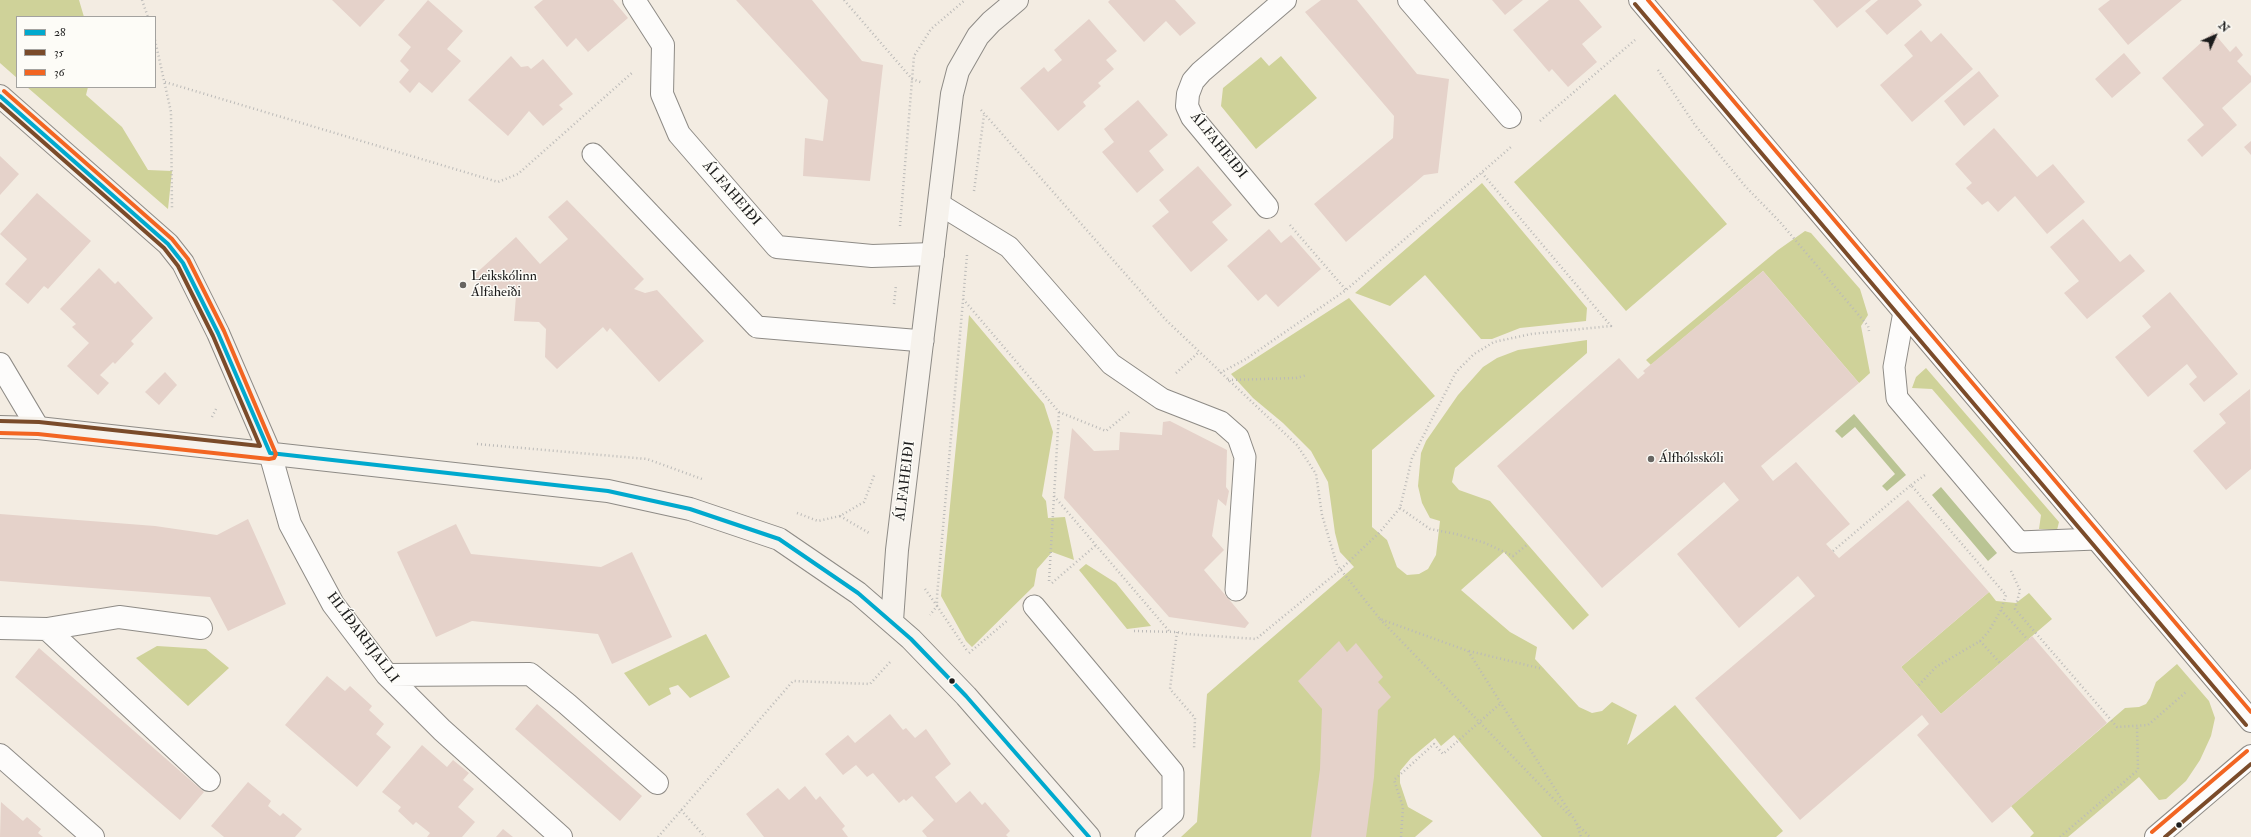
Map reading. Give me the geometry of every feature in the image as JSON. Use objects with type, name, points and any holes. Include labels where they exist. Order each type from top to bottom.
[{"type":"street","points":[[634,0],[663,45]]},
{"type":"street","name":"ÁLFAHEIÐI","points":[[892,622],[898,550],[952,94],[958,72],[978,36],[991,22],[1017,0]]},
{"type":"street","name":"ÁLFAHEIÐI","points":[[1268,207],[1192,118],[1187,106],[1188,94],[1192,81],[1285,0]]},
{"type":"street","points":[[1409,0],[1510,118]]},
{"type":"street","points":[[1640,0],[2251,721]]},
{"type":"street","name":"ÁLFAHEIÐI","points":[[663,45],[662,94],[679,134],[777,247],[872,256],[933,254]]},
{"type":"street","points":[[0,96],[168,244],[183,262],[218,333],[270,453]]},
{"type":"street","points":[[0,364],[38,428]]},
{"type":"street","points":[[0,427],[38,428],[608,491],[690,509],[779,540],[858,593],[892,622],[943,671],[1089,837]]},
{"type":"street","name":"HLÍÐARHJALLI","points":[[270,453],[290,524],[333,604],[387,675],[442,730],[561,837]]},
{"type":"street","points":[[0,628],[47,629],[119,617],[200,628]]},
{"type":"street","points":[[47,629],[208,780]]},
{"type":"street","points":[[387,675],[530,674],[567,704],[657,783]]},
{"type":"street","points":[[0,755],[93,837]]},
{"type":"street","points":[[2156,837],[2251,756]]},
{"type":"lane","points":[[593,154],[757,327],[923,341]]},
{"type":"lane","points":[[939,204],[969,223],[975,224],[1009,247],[1111,364],[1162,399],[1221,422],[1238,437],[1242,446],[1245,467],[1236,590]]},
{"type":"lane","points":[[1904,312],[1894,367],[1897,398],[2019,542],[2096,539]]},
{"type":"lane","points":[[1034,606],[1173,772],[1173,813],[1146,837]]},
{"type":"path","points":[[142,0],[148,16]]},
{"type":"path","points":[[844,0],[912,79]]},
{"type":"path","points":[[892,338],[914,56],[931,29],[966,0]]},
{"type":"path","points":[[1538,123],[1637,39]]},
{"type":"path","points":[[156,45],[171,112],[172,214]]},
{"type":"path","points":[[164,82],[498,182],[518,174],[663,45]]},
{"type":"path","points":[[980,108],[1165,319],[1296,444],[1316,474],[1322,515],[1337,566],[1380,618],[1590,837]]},
{"type":"path","points":[[974,659],[937,606],[969,223],[984,114]]},
{"type":"path","points":[[1220,373],[1246,359],[1346,290],[1516,143]]},
{"type":"path","points":[[1134,631],[1169,631],[1186,634],[1256,639],[1340,570],[1379,533],[1400,508],[1412,458],[1456,372],[1474,354],[1494,342],[1531,334],[1611,326],[1482,173]]},
{"type":"path","points":[[1268,207],[1277,210],[1346,290]]},
{"type":"path","points":[[963,299],[1059,412],[1106,431],[1199,352]]},
{"type":"path","points":[[1228,380],[1296,378],[1307,375]]},
{"type":"path","points":[[207,420],[212,418],[218,406]]},
{"type":"path","points":[[1049,585],[1059,412]]},
{"type":"path","points":[[472,444],[647,460],[707,481]]},
{"type":"path","points":[[796,513],[818,521],[840,516],[864,502],[877,466]]},
{"type":"path","points":[[1833,551],[1926,474]]},
{"type":"path","points":[[1911,485],[2006,595],[2001,610],[1989,631],[1980,640],[1936,667],[1917,687]]},
{"type":"path","points":[[1054,496],[1169,631]]},
{"type":"path","points":[[1400,508],[1430,529],[1456,534],[1485,543],[1513,556],[1528,544]]},
{"type":"path","points":[[2001,610],[2028,640]]},
{"type":"path","points":[[1380,618],[1468,651],[1543,669]]},
{"type":"path","points":[[969,653],[994,632]]},
{"type":"path","points":[[1177,632],[1170,689],[1195,718],[1194,757]]},
{"type":"path","points":[[1980,640],[2000,663]]},
{"type":"path","points":[[1468,651],[1576,822],[1580,837]]},
{"type":"path","points":[[658,837],[793,681],[870,684],[890,662]]},
{"type":"path","points":[[1400,837],[1404,807],[1394,780],[1434,744],[1443,754],[1501,703]]},
{"type":"path","points":[[2060,837],[2138,770],[2137,726]]},
{"type":"path","points":[[682,810],[706,837]]},
{"type":"green space","points":[[0,0],[79,0],[84,16],[16,16],[16,77],[0,63]]},
{"type":"green space","points":[[1281,56],[1317,98],[1256,149],[1221,106],[1223,88],[1261,57],[1269,66]]},
{"type":"green space","points":[[28,88],[88,88],[86,95],[122,127],[148,170],[172,171],[168,209]]},
{"type":"green space","points":[[1615,94],[1727,224],[1626,311],[1514,182]]},
{"type":"green space","points":[[1482,183],[1587,308],[1586,321],[1520,328],[1492,339],[1481,339],[1425,275],[1390,306],[1355,293]]},
{"type":"green space","points":[[1805,231],[1811,233],[1860,289],[1868,315],[1861,326],[1870,373],[1859,383],[1763,271],[1651,365],[1646,360],[1778,250]]},
{"type":"green space","points":[[1349,298],[1435,396],[1372,450],[1372,527],[1387,540],[1397,567],[1407,575],[1419,574],[1428,569],[1436,555],[1440,521],[1430,518],[1422,503],[1418,486],[1421,453],[1426,441],[1458,395],[1483,367],[1497,358],[1518,350],[1587,340],[1587,353],[1455,468],[1452,482],[1459,490],[1490,501],[1589,615],[1573,630],[1504,552],[1461,590],[1510,632],[1537,647],[1535,659],[1579,707],[1592,713],[1602,711],[1612,702],[1637,715],[1627,745],[1675,705],[1783,831],[1776,837],[1542,837],[1454,735],[1441,746],[1435,738],[1411,758],[1400,771],[1400,783],[1408,807],[1433,821],[1415,837],[1181,837],[1197,822],[1207,694],[1354,567],[1340,552],[1335,533],[1328,482],[1311,451],[1283,423],[1253,398],[1231,374]]},
{"type":"green space","points":[[969,315],[1044,404],[1053,432],[1042,496],[1046,501],[1048,518],[1065,517],[1074,560],[1052,552],[1037,569],[1034,586],[972,647],[966,641],[941,596]]},
{"type":"green space","points":[[1926,368],[2059,522],[2057,530],[2039,529],[2041,515],[1932,389],[1912,388],[1916,377]]},
{"type":"green space","points":[[1854,414],[1906,475],[1887,491],[1882,486],[1895,474],[1855,427],[1842,438],[1835,431]]},
{"type":"green space","points":[[1941,487],[1997,553],[1988,561],[1932,495]]},
{"type":"green space","points":[[1086,564],[1116,583],[1151,626],[1127,629],[1079,570]]},
{"type":"green space","points":[[1989,592],[1996,601],[2016,603],[2029,593],[2052,619],[1941,714],[1901,667]]},
{"type":"green space","points":[[706,634],[730,677],[690,698],[678,685],[669,688],[671,694],[649,706],[624,673]]},
{"type":"green space","points":[[157,646],[206,649],[229,668],[188,706],[136,658]]},
{"type":"green space","points":[[2177,664],[2209,701],[2215,718],[2211,736],[2200,760],[2186,781],[2166,799],[2159,800],[2139,777],[2068,837],[2030,837],[2034,833],[2011,806],[2125,708],[2139,707],[2146,704],[2156,682]]},
{"type":"building","points":[[332,0],[385,0],[360,27]]},
{"type":"building","points":[[428,0],[463,31],[447,49],[461,61],[432,93],[419,82],[410,93],[399,82],[409,70],[400,61],[411,47],[398,35]]},
{"type":"building","points":[[543,0],[613,0],[628,18],[588,52],[576,38],[567,47],[534,7]]},
{"type":"building","points":[[736,0],[812,0],[862,61],[883,65],[870,181],[803,176],[805,138],[823,141],[828,100]]},
{"type":"building","points":[[1110,0],[1175,0],[1196,23],[1180,36],[1166,21],[1144,42],[1108,2]]},
{"type":"building","points":[[1321,0],[1357,0],[1417,74],[1449,79],[1438,173],[1424,175],[1346,242],[1314,204],[1393,138],[1394,116],[1305,12]]},
{"type":"building","points":[[1492,0],[1523,0],[1505,15]]},
{"type":"building","points":[[1549,0],[1579,0],[1602,27],[1582,44],[1597,62],[1568,87],[1552,69],[1549,72],[1513,30]]},
{"type":"building","points":[[1813,0],[1871,0],[1837,28]]},
{"type":"building","points":[[1878,0],[1918,0],[1922,5],[1887,35],[1865,11]]},
{"type":"building","points":[[2110,0],[2182,0],[2128,45],[2098,9]]},
{"type":"building","points":[[1089,19],[1117,51],[1106,60],[1114,69],[1098,83],[1101,86],[1083,102],[1086,106],[1058,131],[1020,88],[1044,67],[1048,72],[1062,60],[1054,50]]},
{"type":"building","points":[[1921,30],[1931,42],[1941,33],[1973,69],[1912,122],[1880,85],[1913,56],[1904,45]]},
{"type":"building","points":[[2213,32],[2230,52],[2236,46],[2243,55],[2237,61],[2251,76],[2251,82],[2222,108],[2237,125],[2202,157],[2187,140],[2204,125],[2162,78]]},
{"type":"building","points":[[2124,53],[2141,73],[2112,98],[2095,79]]},
{"type":"building","points":[[511,56],[521,67],[528,66],[531,69],[543,59],[573,94],[559,105],[563,109],[543,126],[529,111],[508,136],[468,100]]},
{"type":"building","points":[[1979,71],[1999,96],[1964,126],[1944,101]]},
{"type":"building","points":[[1138,100],[1168,135],[1149,151],[1164,170],[1137,193],[1102,152],[1114,142],[1104,129]]},
{"type":"building","points":[[1994,128],[2037,177],[2053,164],[2085,202],[2047,234],[2015,196],[1998,212],[1988,201],[1982,205],[1966,188],[1972,183],[1955,164]]},
{"type":"building","points":[[2251,141],[2251,155],[2244,147]]},
{"type":"building","points":[[0,156],[19,174],[0,195]]},
{"type":"building","points":[[1198,166],[1232,205],[1212,222],[1228,240],[1191,272],[1152,226],[1169,212],[1159,200]]},
{"type":"building","points":[[37,193],[91,241],[48,289],[44,286],[28,304],[5,284],[27,259],[0,234]]},
{"type":"building","points":[[567,200],[644,279],[634,289],[645,293],[657,290],[704,341],[659,382],[610,328],[607,332],[603,327],[557,369],[545,357],[546,329],[539,322],[514,321],[516,296],[509,290],[482,288],[472,277],[516,237],[540,264],[568,239],[548,217]]},
{"type":"building","points":[[2083,219],[2120,262],[2130,254],[2145,271],[2087,319],[2064,293],[2079,281],[2050,247]]},
{"type":"building","points":[[1269,229],[1281,243],[1291,235],[1321,269],[1278,307],[1266,294],[1258,301],[1227,266]]},
{"type":"building","points":[[99,268],[115,284],[118,281],[153,318],[131,341],[134,344],[115,364],[113,362],[100,375],[109,383],[98,395],[67,366],[89,343],[72,327],[76,324],[60,309]]},
{"type":"building","points":[[1763,271],[1859,383],[1761,466],[1773,481],[1796,462],[1850,524],[1826,544],[1839,558],[1908,500],[1989,592],[1901,667],[1941,714],[2032,636],[2107,723],[1992,823],[1917,735],[1929,724],[1922,715],[1800,820],[1695,698],[1815,596],[1798,576],[1739,628],[1677,554],[1739,500],[1724,482],[1602,588],[1497,466],[1619,358],[1638,379],[1645,373],[1643,371]]},
{"type":"building","points":[[2170,292],[2238,374],[2204,402],[2189,384],[2197,377],[2187,364],[2148,397],[2115,357],[2151,327],[2142,316]]},
{"type":"building","points":[[165,372],[177,385],[159,405],[145,392]]},
{"type":"building","points":[[2250,389],[2251,469],[2226,490],[2193,451],[2226,423],[2219,414]]},
{"type":"building","points":[[1170,421],[1227,450],[1226,487],[1229,491],[1226,506],[1218,499],[1212,536],[1224,550],[1204,570],[1249,623],[1245,628],[1169,617],[1064,498],[1072,428],[1094,451],[1119,450],[1120,432],[1162,435],[1163,422]]},
{"type":"building","points":[[0,514],[155,526],[217,535],[248,519],[286,604],[228,631],[210,597],[0,581]]},
{"type":"building","points":[[456,524],[471,554],[601,567],[632,552],[672,637],[612,664],[598,634],[472,621],[436,637],[397,552]]},
{"type":"building","points":[[1339,641],[1347,652],[1356,643],[1383,677],[1378,682],[1391,697],[1378,710],[1374,777],[1366,837],[1311,837],[1320,769],[1322,709],[1298,681]]},
{"type":"building","points":[[39,648],[204,792],[180,820],[15,677]]},
{"type":"building","points":[[327,676],[345,691],[350,686],[372,706],[369,710],[384,724],[376,734],[391,747],[357,787],[285,725]]},
{"type":"building","points":[[537,704],[642,796],[620,821],[515,729]]},
{"type":"building","points":[[890,714],[903,730],[906,728],[915,738],[926,729],[951,764],[935,777],[956,803],[970,791],[982,805],[985,802],[1010,831],[1006,835],[1008,837],[927,837],[922,831],[934,820],[912,796],[906,801],[904,799],[899,803],[873,773],[867,777],[856,765],[843,775],[825,754],[848,735],[855,743]]},
{"type":"building","points":[[422,745],[447,767],[453,760],[469,773],[463,780],[474,789],[458,807],[475,822],[462,837],[427,837],[430,833],[416,822],[413,825],[398,811],[401,807],[382,792]]},
{"type":"building","points":[[248,782],[271,801],[268,806],[280,816],[283,813],[302,829],[295,837],[224,837],[211,826]]},
{"type":"building","points":[[805,786],[816,800],[820,796],[845,826],[842,829],[848,837],[764,837],[746,814],[778,788],[789,800]]},
{"type":"building","points":[[1,802],[23,821],[27,817],[41,829],[38,833],[43,837],[0,837]]},
{"type":"building","points":[[503,829],[513,837],[496,837]]},
{"type":"transit line","name":"36","points":[[1648,0],[2251,712]]},
{"type":"transit line","name":"35","points":[[1635,4],[2246,725]]},
{"type":"transit line","name":"36","points":[[0,433],[38,434],[269,459],[274,458],[276,454],[224,331],[188,259],[172,239],[4,91]]},
{"type":"transit line","name":"28","points":[[0,96],[168,244],[183,263],[218,333],[270,453]]},
{"type":"transit line","name":"35","points":[[0,104],[164,248],[178,266],[213,336],[260,446],[39,422],[0,421]]},
{"type":"transit line","name":"28","points":[[270,453],[608,491],[690,509],[779,539],[858,593],[911,639],[966,696],[1089,837]]},
{"type":"transit line","name":"36","points":[[2152,832],[2247,751]]},
{"type":"transit line","name":"35","points":[[2165,837],[2251,764]]},
{"type":"place","name":"Leikskólinn Álfaheiði","points":[[463,285]]},
{"type":"place","name":"Álfhólsskóli","points":[[1651,459]]}]
